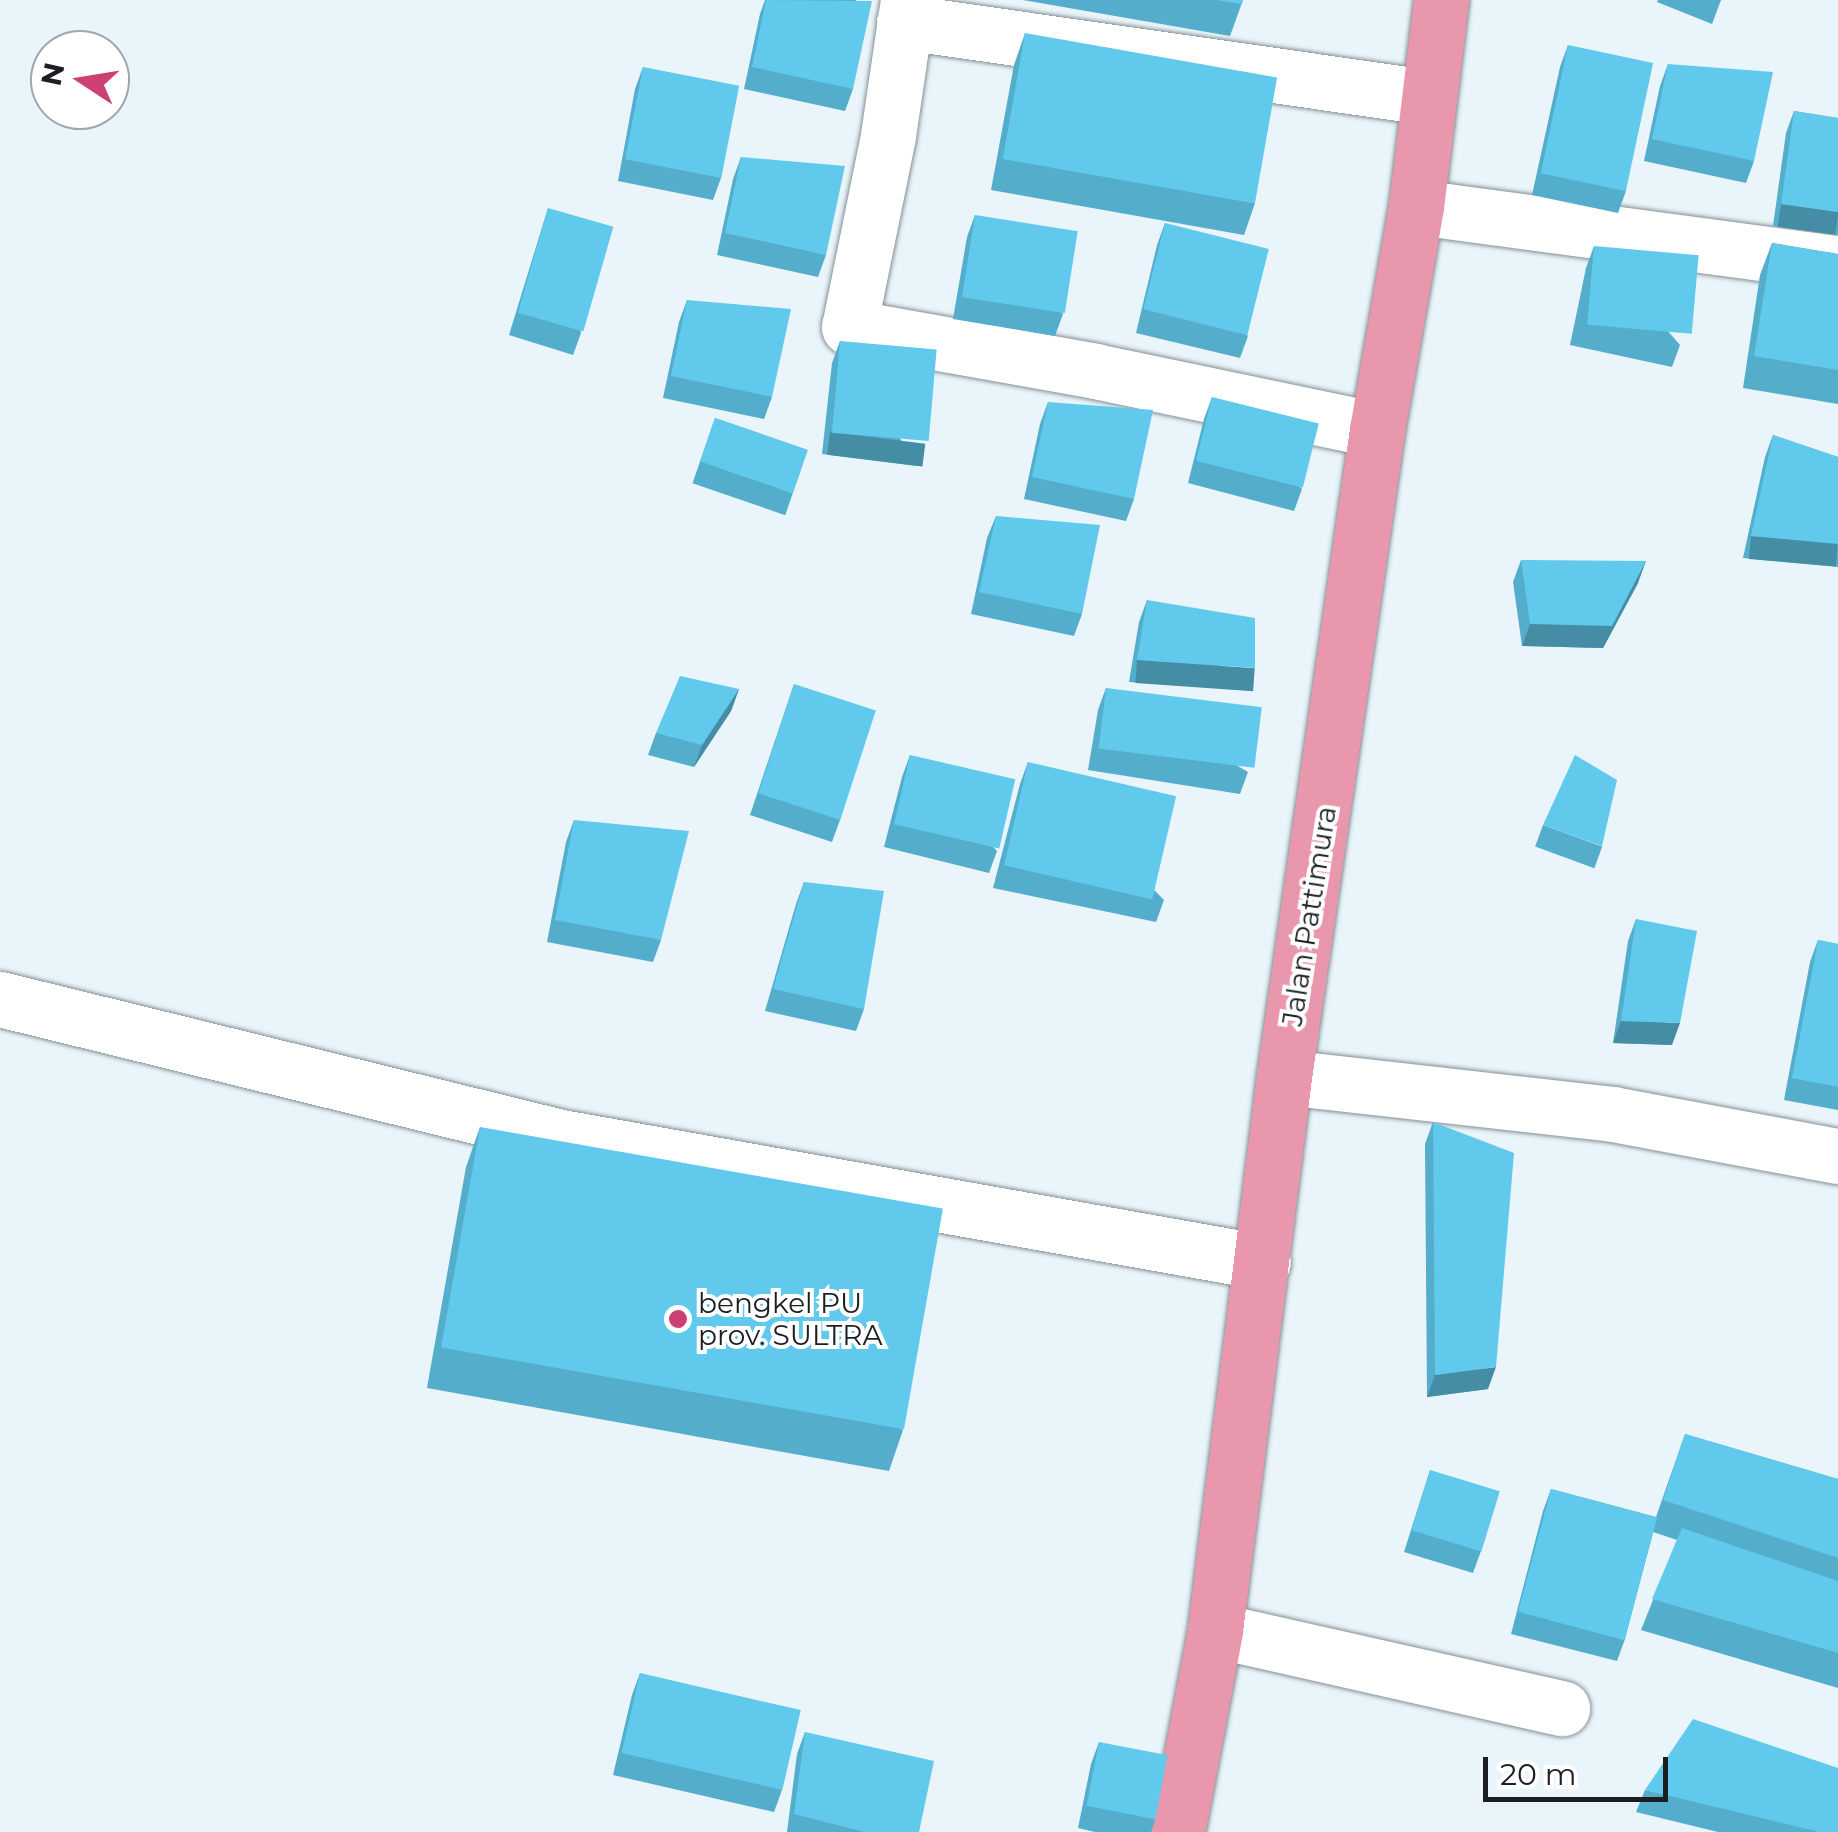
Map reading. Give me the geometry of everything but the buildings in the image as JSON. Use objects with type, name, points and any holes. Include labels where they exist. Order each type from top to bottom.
[{"type":"highway","name":"Jalan Pattimura","points":[[1177,1832],[1215,1630],[1284,1076],[1377,430],[1416,207],[1441,0]]},
{"type":"street","points":[[1377,430],[1095,371],[849,327],[888,136],[906,11],[1427,97]]},
{"type":"street","points":[[1416,207],[1838,263]]},
{"type":"street","points":[[0,999],[561,1137],[1263,1262]]},
{"type":"street","points":[[1284,1076],[1613,1114],[1838,1156]]},
{"type":"street","points":[[1215,1630],[1562,1708]]},
{"type":"place","name":"bengkel PU prov. SULTRA","points":[[678,1319]]}]
